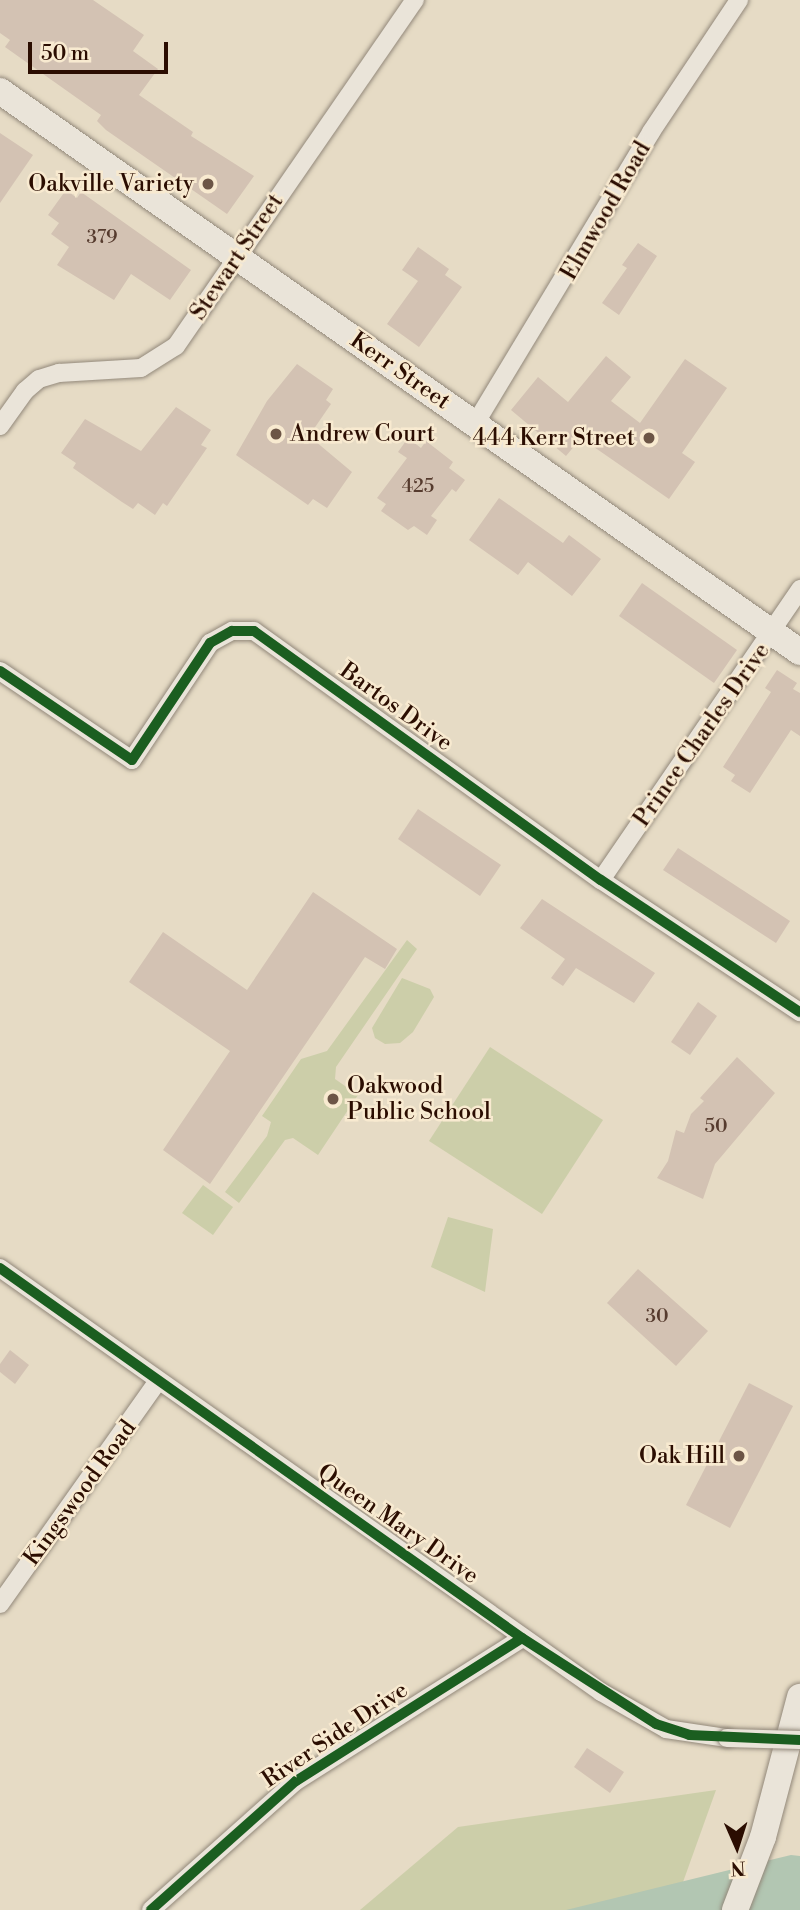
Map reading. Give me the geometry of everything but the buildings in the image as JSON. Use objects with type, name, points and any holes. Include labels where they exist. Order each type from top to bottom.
[{"type":"main road","name":"Kerr Street","points":[[0,91],[800,652]]},
{"type":"main road","points":[[735,1910],[779,1784],[800,1697]]},
{"type":"street","name":"Stewart Street","points":[[0,426],[25,391],[39,379],[59,373],[141,368],[168,351],[196,319],[236,256],[415,0]]},
{"type":"street","name":"Elmwood Road","points":[[475,424],[651,132],[739,0]]},
{"type":"street","name":"Prince Charles Drive","points":[[601,880],[773,634],[800,589]]},
{"type":"street","name":"Bartos Drive","points":[[0,671],[132,760],[210,643],[232,631],[254,631],[601,880],[800,1012]]},
{"type":"street","name":"Queen Mary Drive","points":[[0,1268],[522,1638],[656,1724],[689,1735],[800,1740]]},
{"type":"street","name":"Kingswood Road","points":[[0,1604],[158,1381]]},
{"type":"street","name":"River Side Drive","points":[[151,1910],[296,1781],[522,1638]]},
{"type":"shaded area","points":[[407,940],[417,949],[336,1067],[335,1079],[358,1095],[318,1155],[293,1138],[285,1140],[239,1203],[225,1192],[267,1136],[271,1122],[262,1116],[301,1059],[327,1051]]},
{"type":"shaded area","points":[[402,978],[430,989],[434,997],[413,1032],[400,1043],[385,1044],[375,1038],[372,1028]]},
{"type":"shaded area","points":[[490,1047],[603,1120],[542,1214],[429,1141]]},
{"type":"shaded area","points":[[203,1185],[233,1207],[213,1235],[182,1213]]},
{"type":"shaded area","points":[[448,1217],[493,1229],[485,1292],[431,1267]]},
{"type":"shaded area","points":[[716,1790],[673,1910],[360,1910],[458,1827]]},
{"type":"shaded area","points":[[791,1855],[800,1856],[800,1910],[566,1910]]},
{"type":"cycle path","points":[[0,671],[132,760],[210,643],[232,631],[254,631],[601,880],[800,1012]]},
{"type":"cycle path","points":[[0,1268],[522,1638],[656,1724],[689,1735],[800,1740]]},
{"type":"cycle path","points":[[151,1910],[296,1781],[522,1638]]},
{"type":"place","name":"Oakville Variety","points":[[208,184]]},
{"type":"place","name":"Andrew Court","points":[[276,434]]},
{"type":"place","name":"444 Kerr Street","points":[[649,438]]},
{"type":"place","name":"Oakwood Public School","points":[[333,1099]]},
{"type":"place","name":"Oak Hill","points":[[739,1456]]}]
